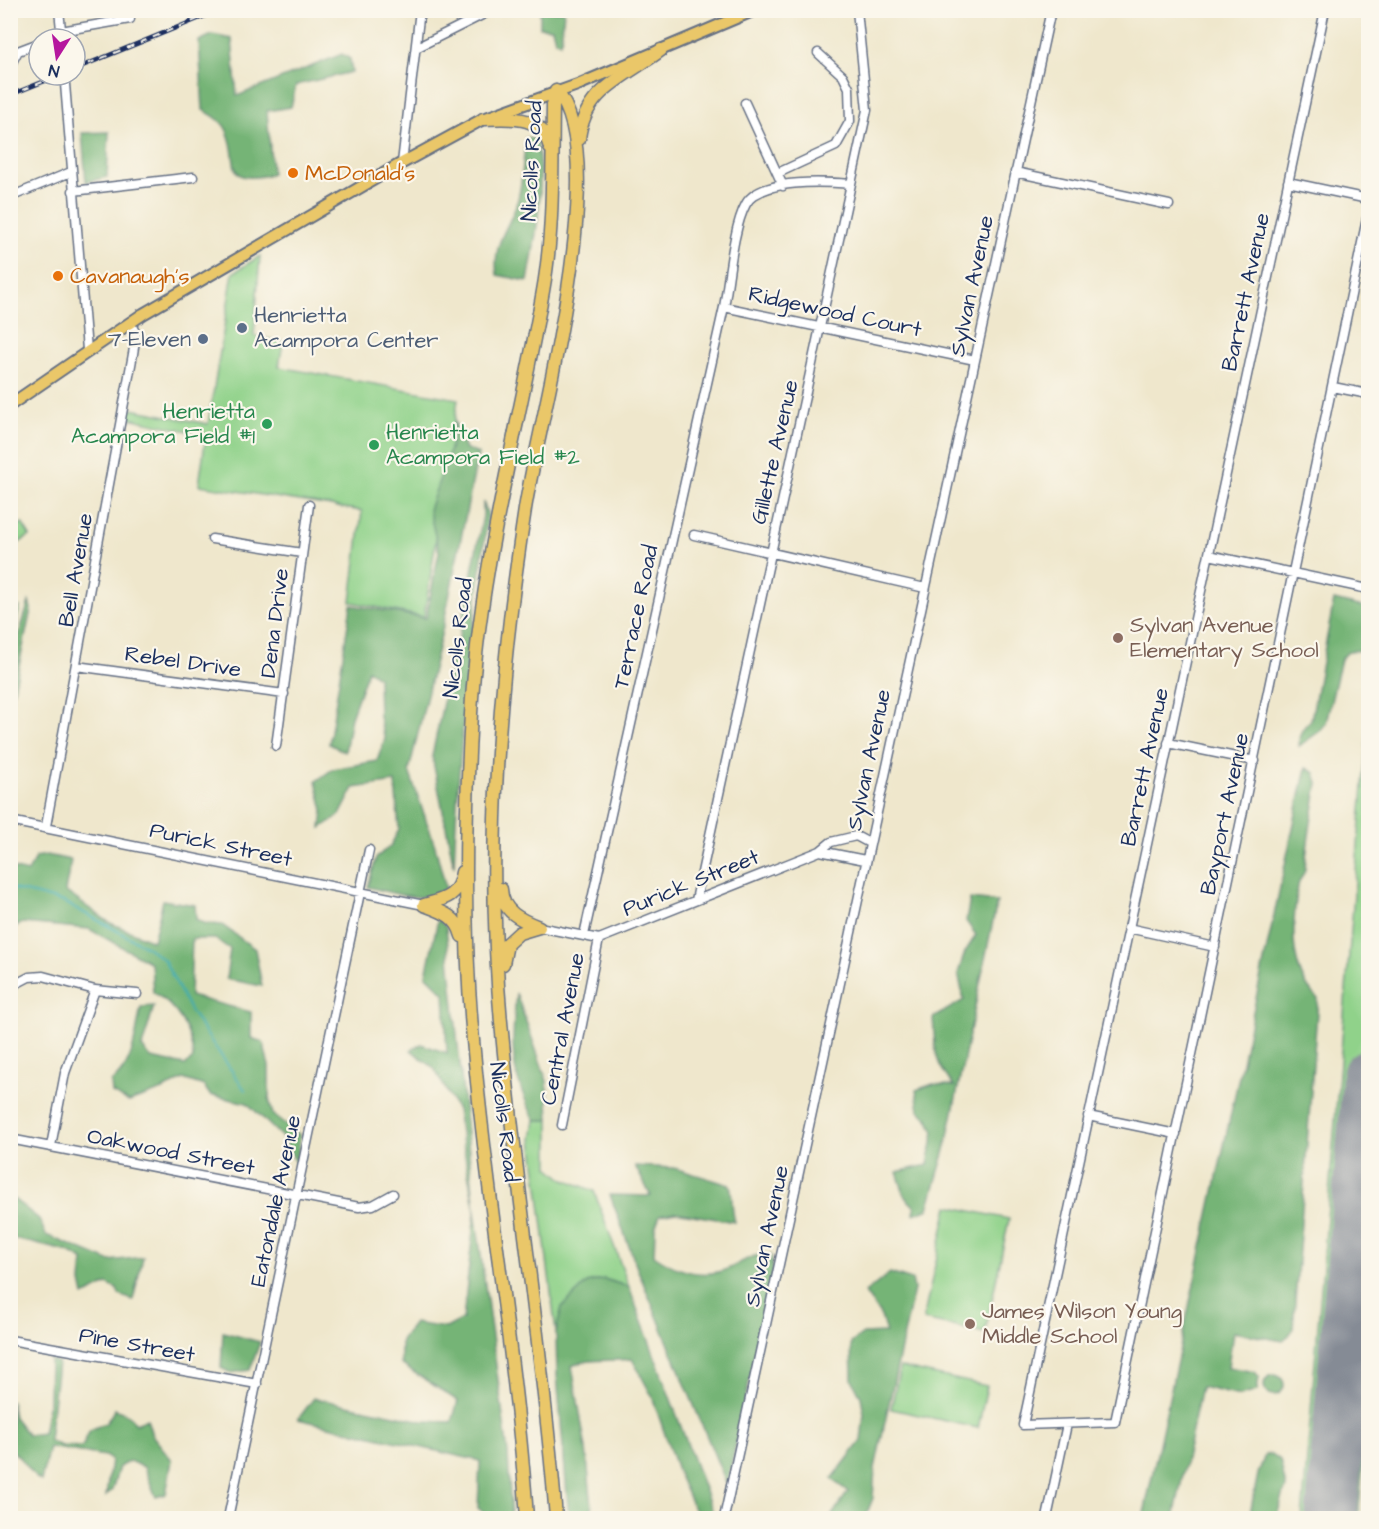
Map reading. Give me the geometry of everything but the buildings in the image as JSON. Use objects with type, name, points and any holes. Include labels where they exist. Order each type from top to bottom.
[{"type":"highway","points":[[577,161],[580,126],[588,105],[597,95],[661,50]]},
{"type":"highway","name":"Nicolls Road","points":[[525,1518],[522,1436],[472,1031],[467,955],[467,840],[471,711],[477,640],[493,534],[544,288],[556,91]]},
{"type":"highway","name":"Nicolls Road","points":[[556,91],[564,100],[573,120],[577,161],[569,294],[525,505],[504,654],[497,750],[496,862],[500,1000],[550,1434],[556,1518]]},
{"type":"highway","points":[[483,119],[515,118],[534,122],[548,138],[552,156]]},
{"type":"highway","points":[[424,905],[449,897],[456,891],[461,881],[467,840]]},
{"type":"highway","points":[[496,862],[501,868],[501,898],[509,911],[520,919],[539,927]]},
{"type":"highway","points":[[424,905],[450,915],[459,923],[467,955]]},
{"type":"highway","points":[[500,1000],[504,984],[503,956],[507,944],[519,933],[539,927]]},
{"type":"main road","points":[[10,405],[130,322],[402,163],[483,119],[661,50],[755,10]]},
{"type":"street","points":[[60,10],[61,27]]},
{"type":"street","points":[[402,163],[420,10]]},
{"type":"street","points":[[416,48],[492,10]]},
{"type":"street","name":"Gillette Avenue","points":[[696,900],[867,110],[857,10]]},
{"type":"street","name":"Sylvan Avenue","points":[[724,1518],[1051,10]]},
{"type":"street","name":"Barrett Avenue","points":[[1067,1424],[1023,1425],[1325,10]]},
{"type":"street","points":[[87,29],[130,20]]},
{"type":"street","points":[[10,66],[18,51],[27,48]]},
{"type":"street","points":[[778,173],[836,147],[850,121],[849,88],[843,76],[818,52]]},
{"type":"street","points":[[65,87],[87,350]]},
{"type":"street","points":[[745,103],[783,186],[818,182],[851,184]]},
{"type":"street","points":[[10,197],[71,172]]},
{"type":"street","points":[[1015,172],[1169,205]]},
{"type":"street","points":[[73,191],[193,177]]},
{"type":"street","points":[[1288,182],[1368,199]]},
{"type":"street","name":"Terrace Road","points":[[584,935],[724,307],[739,225],[747,202],[764,190],[783,186]]},
{"type":"street","name":"Bayport Avenue","points":[[1067,1424],[1115,1422],[1368,214]]},
{"type":"street","name":"Ridgewood Court","points":[[724,307],[975,360]]},
{"type":"street","name":"Bell Avenue","points":[[46,826],[136,334],[130,322]]},
{"type":"street","points":[[1333,387],[1368,394]]},
{"type":"street","name":"Dena Drive","points":[[276,746],[309,505]]},
{"type":"street","points":[[694,535],[925,588]]},
{"type":"street","points":[[212,539],[302,553]]},
{"type":"street","points":[[1209,555],[1368,589]]},
{"type":"street","name":"Rebel Drive","points":[[76,666],[284,694]]},
{"type":"street","points":[[1168,743],[1255,761]]},
{"type":"street","name":"Purick Street","points":[[10,821],[46,826],[424,905]]},
{"type":"street","name":"Purick Street","points":[[599,939],[820,851],[831,842],[856,836],[869,843]]},
{"type":"street","name":"Eatondale Avenue","points":[[228,1518],[369,850]]},
{"type":"street","points":[[820,851],[865,860]]},
{"type":"street","points":[[539,927],[599,939]]},
{"type":"street","points":[[1128,928],[1215,947]]},
{"type":"street","name":"Central Avenue","points":[[562,1125],[599,939]]},
{"type":"street","points":[[10,987],[29,977],[43,976],[95,990],[137,994]]},
{"type":"street","points":[[51,1146],[65,1073],[95,990]]},
{"type":"street","points":[[1089,1116],[1176,1134]]},
{"type":"street","name":"Oakwood Street","points":[[10,1139],[359,1207],[373,1205],[393,1194]]},
{"type":"street","name":"Pine Street","points":[[10,1340],[256,1384]]},
{"type":"street","points":[[1047,1518],[1067,1424]]},
{"type":"green space","points":[[540,11],[564,11],[561,43],[555,40],[552,28],[540,27]]},
{"type":"green space","points":[[212,35],[232,39],[237,96],[342,54],[350,59],[352,72],[296,85],[291,107],[267,111],[272,174],[245,177],[239,174],[235,168],[231,142],[225,127],[203,110],[199,41]]},
{"type":"green space","points":[[109,132],[107,177],[86,182],[82,133]]},
{"type":"green space","points":[[526,138],[536,139],[540,174],[539,210],[528,281],[497,275],[496,263],[499,243],[518,199]]},
{"type":"green space","points":[[260,256],[254,336],[283,342],[279,367],[458,399],[424,617],[351,602],[362,511],[199,485],[206,435],[124,417],[126,408],[208,424],[233,273]]},
{"type":"green space","points":[[455,421],[464,448],[478,454],[443,627],[409,771],[435,846],[446,888],[439,893],[420,897],[368,887],[376,858],[391,845],[399,829],[395,782],[354,788],[340,815],[321,828],[323,810],[316,781],[333,769],[377,761],[385,739],[379,717],[378,677],[368,670],[351,717],[345,752],[329,744],[351,605],[426,618],[439,552],[429,510],[450,449]]},
{"type":"green space","points":[[483,502],[488,515],[466,690],[454,867],[432,756],[453,654],[458,642],[483,516]]},
{"type":"green space","points":[[22,523],[30,536],[17,544],[11,530]]},
{"type":"green space","points":[[1334,600],[1368,608],[1368,650],[1349,651],[1341,659],[1326,723],[1320,731],[1299,746],[1302,731],[1311,720]]},
{"type":"green space","points":[[29,602],[31,609],[11,703],[11,660]]},
{"type":"green space","points":[[20,607],[11,644],[11,613]]},
{"type":"green space","points":[[1368,726],[1368,1449],[1364,1450],[1358,1518],[1302,1518]]},
{"type":"green space","points":[[1306,768],[1315,773],[1318,783],[1305,869],[1296,900],[1294,931],[1301,975],[1308,988],[1318,999],[1293,1328],[1283,1341],[1233,1332],[1228,1367],[1255,1372],[1259,1377],[1257,1391],[1240,1396],[1201,1387],[1174,1518],[1143,1518]]},
{"type":"green space","points":[[47,855],[71,860],[65,891],[110,923],[153,941],[163,900],[195,905],[196,919],[203,923],[222,925],[255,949],[262,986],[226,979],[230,949],[215,939],[192,939],[190,996],[251,1012],[251,1038],[263,1042],[269,1066],[269,1099],[273,1115],[300,1135],[297,1165],[284,1139],[247,1103],[210,1095],[204,1086],[183,1079],[163,1090],[129,1102],[112,1093],[111,1082],[125,1067],[133,1048],[141,1007],[154,1006],[142,1047],[151,1058],[185,1065],[193,1059],[190,1038],[176,1012],[153,992],[151,963],[89,929],[23,923],[11,928],[11,868],[28,872],[36,857]]},
{"type":"green space","points":[[970,899],[997,902],[945,1150],[928,1209],[914,1214],[915,1207],[905,1197],[897,1172],[928,1165],[934,1132],[929,1120],[919,1110],[916,1090],[933,1084],[954,1086],[938,1062],[933,1018],[964,1000],[958,973],[965,952],[976,935],[966,921]]},
{"type":"green space","points":[[438,919],[446,927],[475,1212],[457,1110],[434,1068],[411,1050],[421,1044],[447,1053],[444,993],[426,975]]},
{"type":"green space","points":[[516,993],[547,1081],[549,1120],[535,1120],[516,1072],[513,1029]]},
{"type":"green space","points":[[535,1120],[549,1120],[549,1167],[562,1178],[594,1191],[629,1287],[604,1279],[587,1283],[556,1332],[532,1139]]},
{"type":"green space","points":[[635,1166],[674,1168],[730,1185],[735,1222],[675,1212],[660,1215],[655,1228],[654,1255],[663,1261],[682,1270],[712,1273],[732,1267],[754,1256],[771,1255],[773,1271],[727,1485],[637,1268],[610,1195],[651,1196]]},
{"type":"green space","points":[[11,1197],[39,1219],[46,1235],[109,1261],[143,1257],[133,1300],[119,1295],[117,1289],[107,1284],[84,1296],[81,1282],[83,1260],[69,1252],[16,1239],[11,1242]]},
{"type":"green space","points":[[948,1206],[1009,1219],[985,1333],[923,1320]]},
{"type":"green space","points":[[475,1212],[508,1453],[511,1518],[490,1518],[478,1508],[480,1461],[298,1419],[314,1398],[423,1421],[452,1422],[458,1401],[401,1364],[401,1340],[414,1323],[446,1328],[463,1319]]},
{"type":"green space","points":[[890,1273],[912,1280],[914,1289],[875,1468],[873,1498],[865,1518],[830,1518],[848,1492],[832,1479],[861,1441],[864,1413],[861,1397],[852,1379],[851,1343],[863,1334],[886,1333],[881,1316],[865,1293]]},
{"type":"green space","points":[[604,1279],[629,1287],[715,1518],[698,1518],[678,1473],[652,1396],[632,1359],[594,1361],[572,1366],[586,1449],[593,1518],[569,1518],[557,1376],[556,1332],[562,1307],[587,1283]]},
{"type":"green space","points":[[223,1332],[260,1342],[250,1370],[231,1373],[221,1368]]},
{"type":"green space","points":[[50,1359],[58,1363],[49,1440],[61,1446],[82,1447],[90,1430],[106,1423],[115,1409],[129,1415],[136,1424],[147,1419],[152,1435],[172,1460],[166,1494],[156,1497],[144,1467],[129,1461],[119,1467],[112,1490],[106,1496],[111,1460],[105,1456],[49,1447],[41,1481],[11,1450],[11,1401],[14,1417],[28,1435],[43,1433],[49,1402]]},
{"type":"green space","points":[[900,1367],[987,1386],[978,1428],[891,1409]]},
{"type":"green space","points":[[1270,1375],[1278,1375],[1284,1381],[1284,1389],[1278,1395],[1270,1395],[1264,1389],[1264,1381]]},
{"type":"green space","points":[[1272,1454],[1280,1460],[1286,1487],[1276,1518],[1249,1518],[1258,1474],[1265,1455]]},
{"type":"waterway","points":[[10,888],[64,902],[147,947],[164,960],[191,1012],[245,1090]]},
{"type":"runway","points":[[1331,1518],[1368,1075]]},
{"type":"railway","points":[[87,64],[220,10]]},
{"type":"railway","points":[[10,95],[30,87]]},
{"type":"place","name":"McDonald's","points":[[293,173]]},
{"type":"place","name":"Cavanaugh's","points":[[58,276]]},
{"type":"place","name":"Henrietta Acampora Center","points":[[242,328]]},
{"type":"place","name":"7-Eleven","points":[[203,339]]},
{"type":"place","name":"Henrietta Acampora Field #1","points":[[267,424]]},
{"type":"place","name":"Henrietta Acampora Field #2","points":[[374,445]]},
{"type":"place","name":"Sylvan Avenue Elementary School","points":[[1118,638]]},
{"type":"place","name":"James Wilson Young Middle School","points":[[970,1324]]}]
